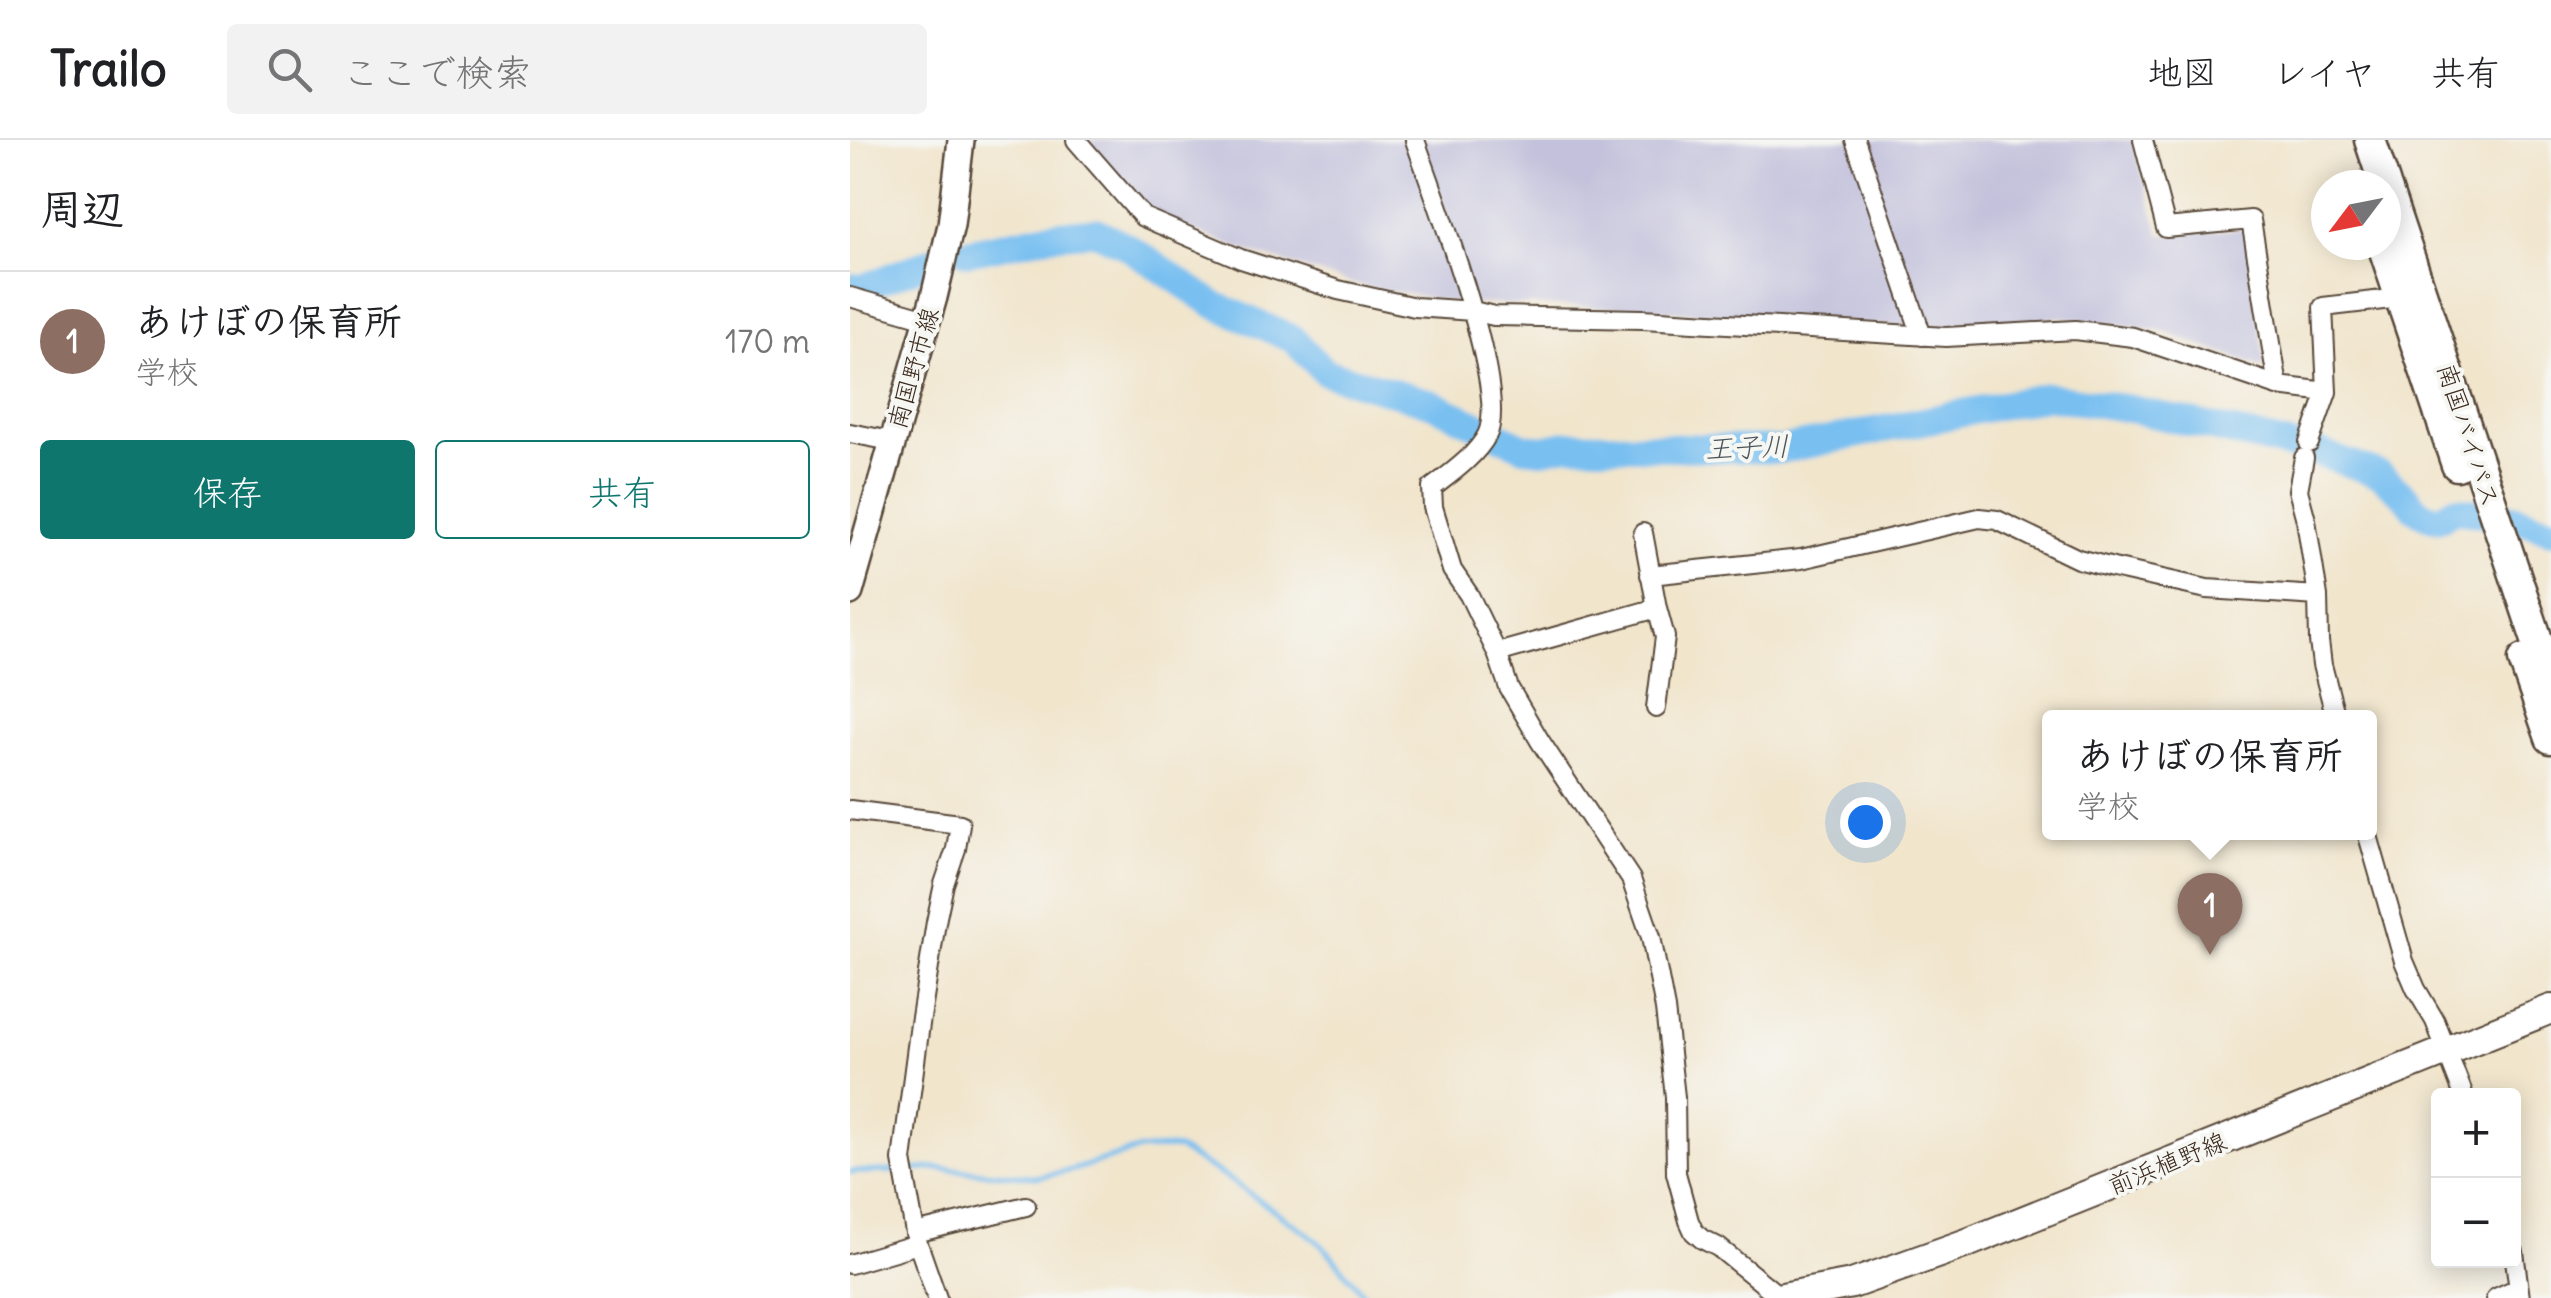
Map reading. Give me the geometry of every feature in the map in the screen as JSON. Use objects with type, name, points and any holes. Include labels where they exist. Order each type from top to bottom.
[{"type":"highway","points":[[2349,140],[2358,170]]},
{"type":"highway","name":"南国バイパス","points":[[2370,140],[2380,170]]},
{"type":"highway","name":"南国バイパス","points":[[2401,237],[2551,738]]},
{"type":"highway","name":"南国バイパス","points":[[2387,260],[2551,682]]},
{"type":"main road","name":"南国野市線","points":[[850,592],[951,225],[962,140]]},
{"type":"main road","name":"前浜植野線","points":[[1779,1298],[1852,1284],[1967,1244],[2551,1009]]},
{"type":"street","points":[[1076,140],[1143,217],[1241,260],[1338,290],[1415,307],[1494,316],[1643,319],[1946,337],[2075,330],[2133,337],[2278,386],[2327,392]]},
{"type":"street","points":[[1415,140],[1473,311],[1489,382],[1489,431],[1467,458],[1432,488],[1431,497],[1452,570],[1497,653],[1509,688],[1540,742],[1631,878],[1651,937],[1665,1009],[1673,1080],[1676,1173],[1689,1221],[1702,1239],[1779,1298]]},
{"type":"street","points":[[1855,140],[1922,336]]},
{"type":"street","points":[[2143,140],[2166,228],[2251,220],[2278,386]]},
{"type":"street","points":[[850,297],[927,318]]},
{"type":"street","points":[[2334,710],[2322,665],[2318,596],[2298,490],[2306,451],[2327,392],[2323,308],[2400,298]]},
{"type":"street","points":[[850,433],[891,441]]},
{"type":"street","points":[[1650,575],[1801,559],[1979,518],[1996,520],[2078,560],[2207,589],[2318,596]]},
{"type":"street","points":[[1643,533],[1666,645],[1656,708]]},
{"type":"street","points":[[1497,653],[1656,608]]},
{"type":"street","points":[[850,810],[960,824],[936,922],[902,1160],[916,1238],[937,1298]]},
{"type":"street","points":[[2369,840],[2404,961],[2436,1021],[2461,1088]]},
{"type":"street","points":[[850,1264],[916,1238],[1026,1206]]},
{"type":"street","points":[[2496,1298],[2519,1293],[2517,1268]]},
{"type":"shaded area","points":[[1089,140],[2132,140],[2160,235],[2247,228],[2265,368],[2160,331],[2063,317],[1944,329],[1623,308],[1458,303],[1357,285],[1243,250],[1148,213]]},
{"type":"waterway","name":"王子川","points":[[967,252],[1049,235],[1096,231],[1127,246],[1213,304],[1293,339],[1325,372],[1431,403],[1524,447],[1543,449],[1567,444],[1780,450],[2047,396],[2131,409],[2316,452],[2381,475],[2415,509],[2433,518],[2455,509],[2513,517],[2551,530]]},
{"type":"waterway","name":"王子川","points":[[850,287],[862,288],[936,259]]},
{"type":"waterway","points":[[909,1170],[936,1168],[1038,1177],[1138,1150],[1178,1149],[1310,1235],[1367,1298]]},
{"type":"waterway","points":[[850,1172],[899,1171]]},
{"type":"place","name":"あけぼの保育所","points":[[2210,955]]}]
